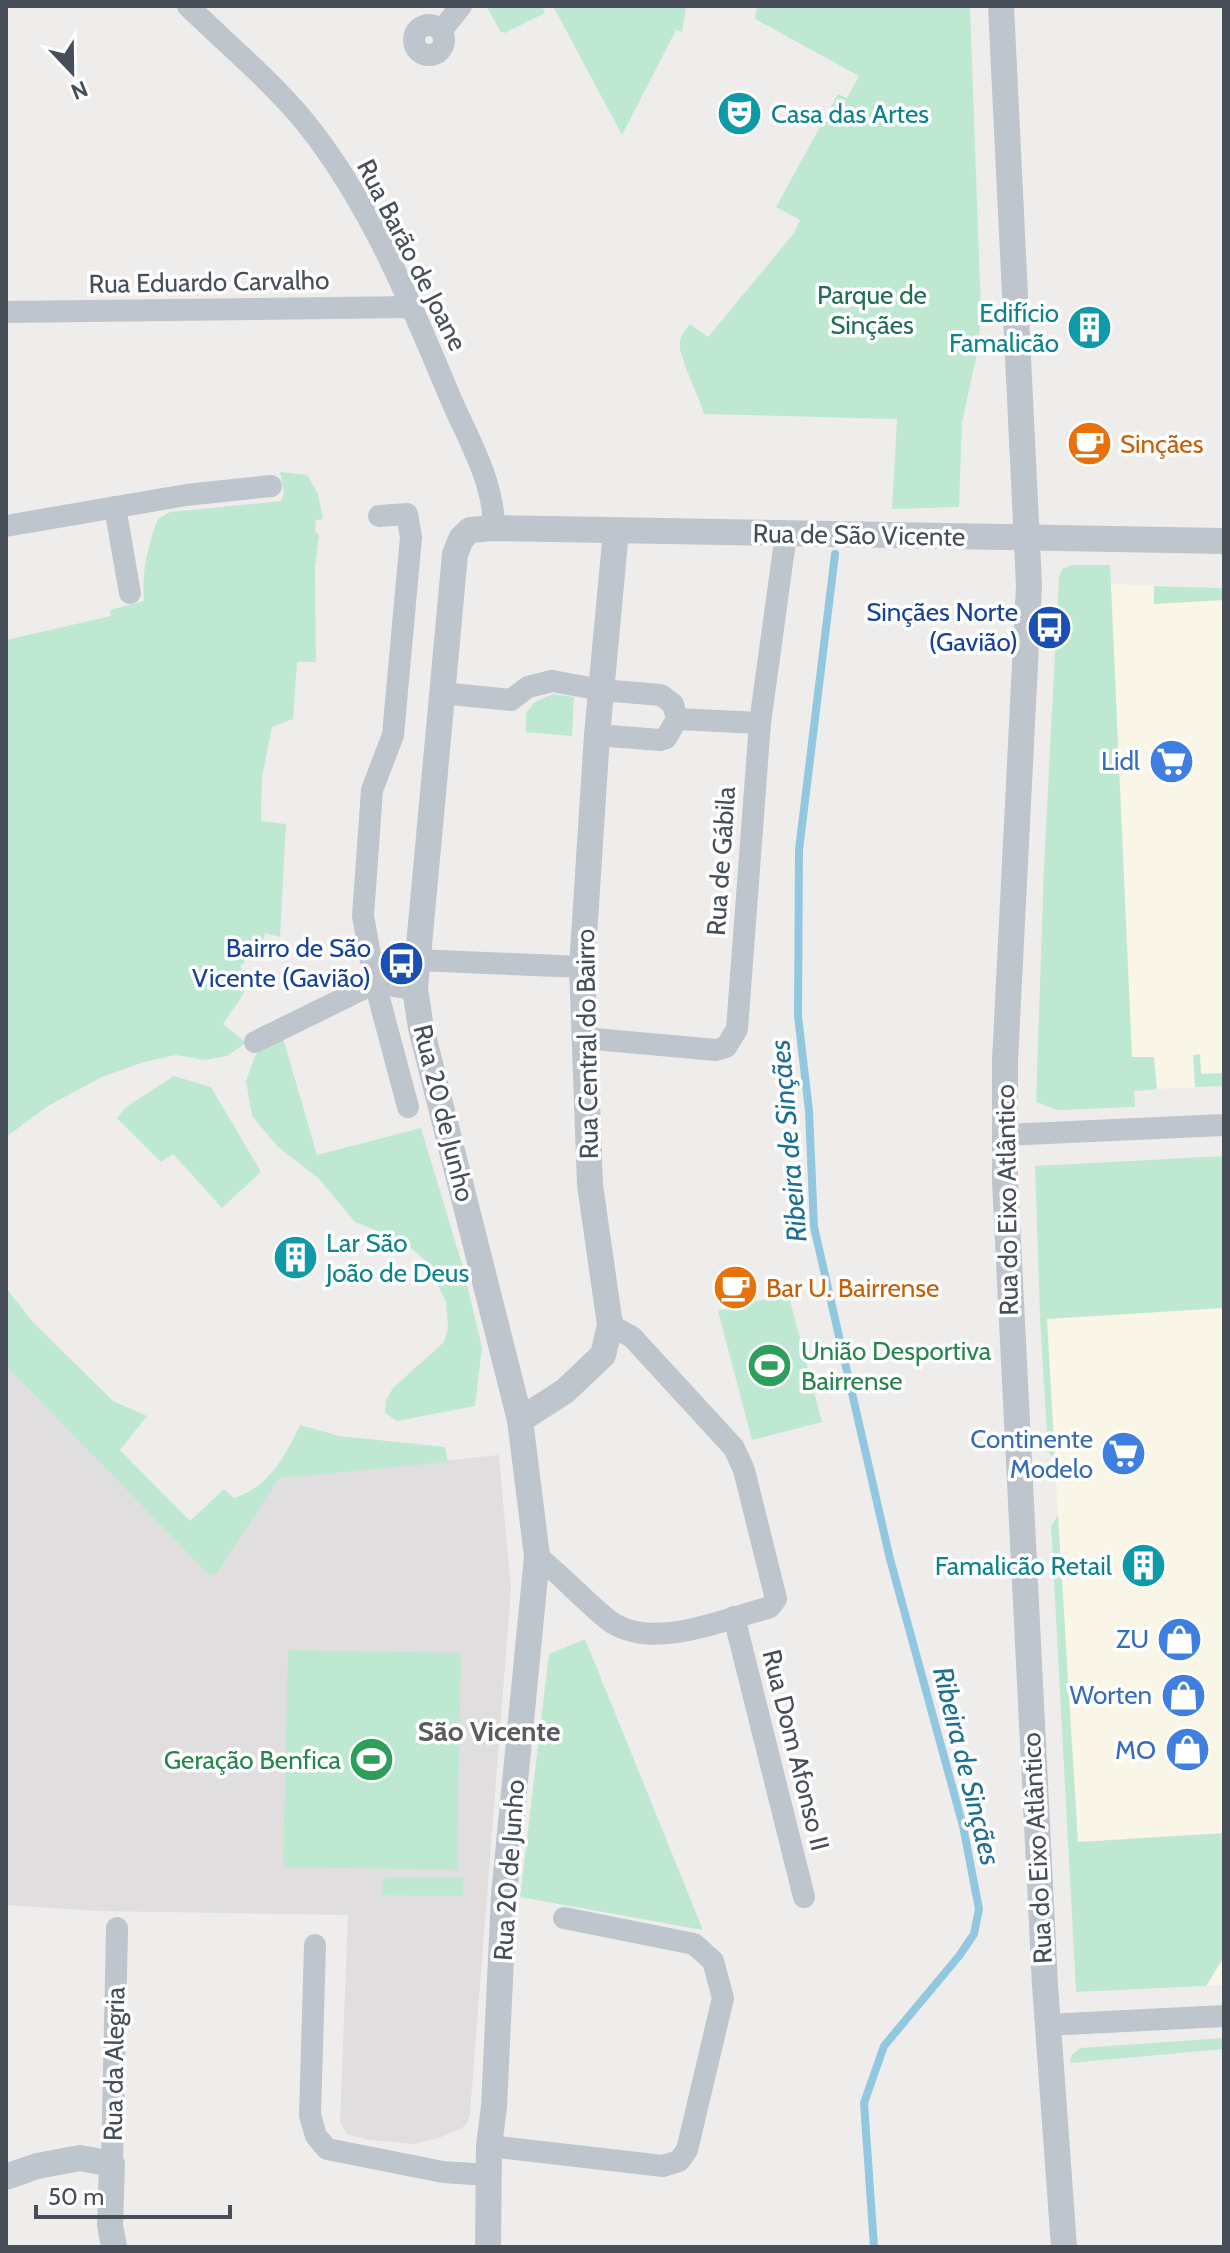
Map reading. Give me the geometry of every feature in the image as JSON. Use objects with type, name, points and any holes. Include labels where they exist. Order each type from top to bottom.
[{"type":"street","name":"Rua Barão de Joane","points":[[188,6],[288,103],[319,141],[359,201],[412,307],[491,488],[494,528]]},
{"type":"street","points":[[441,31],[461,6]]},
{"type":"street","name":"Rua do Eixo Atlântico","points":[[1001,6],[1029,585],[1005,1045],[1008,1281],[1047,2025],[1064,2247]]},
{"type":"street","name":"Rua Eduardo Carvalho","points":[[6,312],[412,307]]},
{"type":"street","points":[[6,526],[186,495],[271,486]]},
{"type":"street","points":[[115,507],[130,593]]},
{"type":"street","points":[[379,516],[407,514],[411,537],[393,735],[372,790],[363,916],[375,983],[408,1107]]},
{"type":"street","name":"Rua de São Vicente","points":[[494,528],[1224,541]]},
{"type":"street","name":"Rua 20 de Junho","points":[[488,2247],[489,2146],[494,2107],[504,1895],[537,1556],[520,1420],[421,1028],[415,989],[455,554],[461,539],[470,530],[494,528]]},
{"type":"street","name":"Rua Central do Bairro","points":[[520,1420],[565,1391],[603,1355],[610,1325],[590,1185],[582,967],[597,735],[616,531]]},
{"type":"street","name":"Rua de Gábila","points":[[583,1038],[716,1050],[726,1047],[737,1029],[760,723],[786,534]]},
{"type":"street","points":[[441,693],[511,700],[528,687],[552,681],[601,690],[661,695],[673,704],[677,719],[666,738],[597,735]]},
{"type":"street","points":[[677,719],[760,723]]},
{"type":"street","points":[[416,960],[582,967]]},
{"type":"street","points":[[255,1042],[375,983],[415,989]]},
{"type":"street","points":[[1004,1135],[1224,1125]]},
{"type":"street","points":[[537,1556],[609,1620],[628,1631],[645,1635],[666,1634],[764,1609],[776,1599],[744,1470],[734,1448],[632,1337],[610,1325]]},
{"type":"street","name":"Rua Dom Afonso II","points":[[734,1617],[804,1897]]},
{"type":"street","points":[[489,2146],[663,2166],[679,2161],[687,2150],[723,1998],[713,1961],[694,1944],[564,1918]]},
{"type":"street","name":"Rua da Alegria","points":[[114,2247],[110,2225],[117,1928]]},
{"type":"street","points":[[315,1945],[310,2115],[316,2136],[327,2149],[351,2155],[443,2172],[488,2175]]},
{"type":"street","points":[[1047,2025],[1224,2016]]},
{"type":"street","points":[[6,2177],[37,2166],[80,2158],[112,2164]]},
{"type":"shaded area","name":"Lidl","points":[[1111,584],[1224,588],[1224,1086],[1157,1089],[1154,1057],[1132,1058]]},
{"type":"shaded area","name":"Famalicão Retail","points":[[1224,1156],[1224,1985],[1076,1992],[1051,1526],[1058,1514],[1055,1462],[1048,1451],[1035,1167]]},
{"type":"shaded area","points":[[6,1366],[210,1576],[217,1573],[279,1478],[499,1455],[511,1589],[470,2113],[468,2122],[462,2128],[414,2144],[369,2140],[347,2134],[340,2122],[348,1915],[98,1911],[6,1905]]},
{"type":"green space","points":[[486,6],[542,6],[545,13],[505,33],[501,32]]},
{"type":"green space","points":[[553,6],[686,6],[682,32],[676,30],[622,135]]},
{"type":"green space","name":"Parque de Sinçães","points":[[757,6],[970,6],[981,313],[978,349],[962,422],[959,507],[892,509],[897,419],[704,414],[682,355],[681,336],[690,324],[708,337],[794,233],[800,220],[776,207],[838,94],[847,98],[859,76],[755,19]]},
{"type":"green space","points":[[280,472],[307,475],[318,494],[323,519],[316,520],[315,531],[319,536],[315,568],[316,662],[297,662],[293,719],[272,727],[262,777],[261,821],[286,824],[280,937],[265,933],[261,948],[240,966],[246,982],[245,989],[223,1024],[246,1043],[227,1056],[205,1060],[176,1055],[144,1062],[102,1077],[48,1106],[6,1137],[6,640],[111,616],[110,610],[144,601],[146,560],[158,519],[170,512],[281,501],[284,492]]},
{"type":"green space","points":[[1072,565],[1110,565],[1132,1057],[1154,1057],[1157,1089],[1134,1091],[1135,1107],[1058,1110],[1036,1102],[1059,577],[1062,569]]},
{"type":"green space","points":[[1154,586],[1224,588],[1224,600],[1154,604]]},
{"type":"green space","points":[[553,694],[574,697],[572,736],[526,732],[526,713],[535,702]]},
{"type":"green space","points":[[281,1031],[317,1155],[421,1128],[462,1264],[482,1347],[475,1406],[397,1421],[385,1413],[386,1400],[393,1388],[444,1342],[448,1328],[446,1302],[426,1261],[403,1241],[355,1222],[318,1178],[278,1147],[252,1116],[246,1081],[261,1046]]},
{"type":"green space","points":[[1200,1054],[1201,1074],[1224,1073],[1224,1086],[1195,1087],[1193,1055]]},
{"type":"green space","points":[[174,1076],[211,1087],[261,1172],[222,1208],[173,1154],[161,1162],[117,1118],[126,1107]]},
{"type":"green space","points":[[1224,1156],[1224,1308],[1047,1319],[1055,1462],[1048,1451],[1035,1166]]},
{"type":"green space","points":[[6,1288],[33,1322],[113,1401],[147,1416],[120,1450],[190,1521],[224,1489],[234,1498],[257,1487],[282,1459],[300,1425],[340,1436],[445,1447],[448,1462],[279,1478],[217,1573],[210,1576],[6,1366]]},
{"type":"green space","name":"União Desportiva Bairrense","points":[[788,1293],[822,1422],[752,1440],[718,1311]]},
{"type":"green space","points":[[1058,1515],[1078,1842],[1224,1833],[1224,1957],[1206,1986],[1076,1992],[1051,1526]]},
{"type":"green space","points":[[585,1639],[703,1930],[520,1897],[549,1654]]},
{"type":"green space","name":"Geração Benfica","points":[[288,1650],[461,1653],[457,1870],[283,1867]]},
{"type":"green space","points":[[463,1877],[463,1896],[382,1895],[383,1878]]},
{"type":"green space","points":[[1224,2038],[1224,2049],[1070,2063],[1072,2055],[1080,2048]]},
{"type":"waterway","name":"Ribeira de Sinçães","points":[[835,554],[799,850],[798,1016],[809,1111],[814,1227],[890,1559],[963,1826],[979,1909],[974,1934],[959,1956],[884,2046],[864,2103],[874,2247]]},
{"type":"place","name":"Casa das Artes","points":[[740,114]]},
{"type":"place","name":"Edifício Famalicão","points":[[1090,328]]},
{"type":"place","name":"Sinçães","points":[[1089,444]]},
{"type":"place","name":"Sinçães Norte (Gavião)","points":[[1049,627]]},
{"type":"place","name":"Lidl","points":[[1171,761]]},
{"type":"place","name":"Bairro de São Vicente (Gavião)","points":[[402,963]]},
{"type":"place","name":"Lar São João de Deus","points":[[295,1258]]},
{"type":"place","name":"Bar U. Bairrense","points":[[735,1288]]},
{"type":"place","name":"União Desportiva Bairrense","points":[[770,1366]]},
{"type":"place","name":"Continente Modelo","points":[[1124,1454]]},
{"type":"place","name":"Famalicão Retail","points":[[1143,1566]]},
{"type":"place","name":"ZU","points":[[1180,1639]]},
{"type":"place","name":"Worten","points":[[1183,1695]]},
{"type":"place","name":"MO","points":[[1187,1750]]},
{"type":"place","name":"Geração Benfica","points":[[372,1760]]},
{"type":"district","name":"São Vicente","points":[[489,1731]]}]
